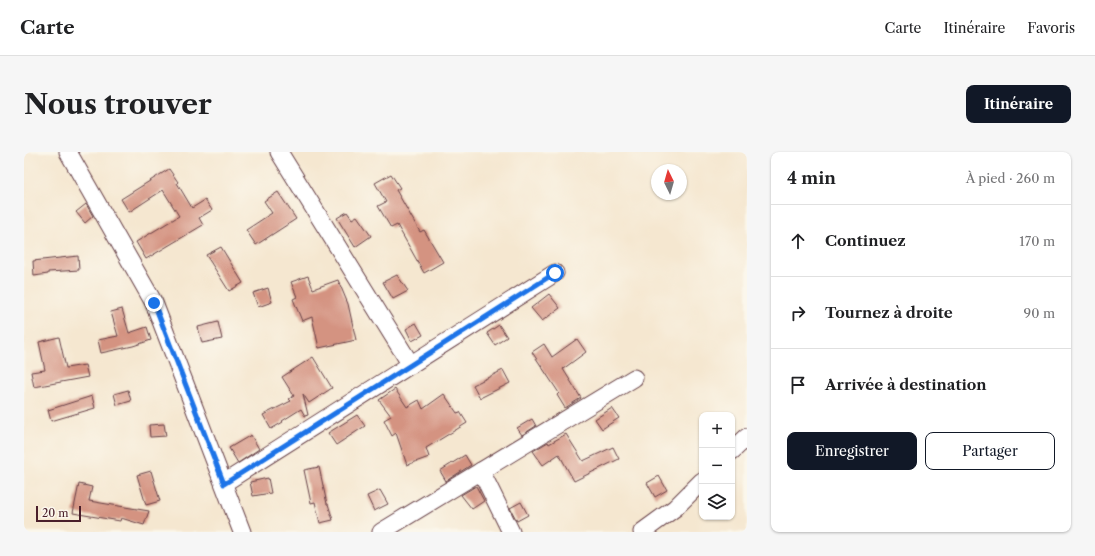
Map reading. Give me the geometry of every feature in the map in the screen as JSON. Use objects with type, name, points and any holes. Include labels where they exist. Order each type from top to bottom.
[{"type":"street","points":[[68,152],[154,303],[242,532]]},
{"type":"street","points":[[279,152],[411,365]]},
{"type":"street","points":[[224,484],[555,273]]},
{"type":"street","points":[[380,532],[634,378]]},
{"type":"street","points":[[735,448],[747,437]]},
{"type":"street","points":[[481,471],[511,532]]},
{"type":"street","points":[[642,532],[675,508],[699,484]]},
{"type":"building","points":[[169,169],[192,208],[205,200],[212,210],[199,218],[203,225],[146,259],[136,242],[179,216],[163,190],[129,212],[121,199]]},
{"type":"building","points":[[391,174],[400,188],[396,190],[420,232],[424,230],[443,262],[424,273],[397,225],[391,228],[378,206],[386,202],[375,183]]},
{"type":"building","points":[[278,192],[296,219],[256,245],[246,230],[272,213],[264,201]]},
{"type":"building","points":[[86,204],[93,216],[85,223],[76,212]]},
{"type":"building","points":[[347,212],[352,219],[357,216],[371,236],[355,247],[337,218]]},
{"type":"building","points":[[221,247],[243,283],[229,291],[206,255]]},
{"type":"building","points":[[78,256],[79,270],[48,272],[48,274],[34,276],[33,261]]},
{"type":"building","points":[[397,275],[408,291],[393,299],[383,282]]},
{"type":"building","points":[[308,276],[313,289],[338,280],[348,304],[356,340],[319,348],[312,317],[302,321],[293,299],[297,297],[291,282]]},
{"type":"building","points":[[268,288],[272,302],[258,307],[253,293]]},
{"type":"building","points":[[549,294],[560,308],[542,321],[531,308]]},
{"type":"building","points":[[122,309],[129,333],[147,327],[151,340],[133,346],[101,353],[98,340],[118,336],[111,312]]},
{"type":"building","points":[[218,322],[222,339],[202,343],[198,327]]},
{"type":"building","points":[[416,323],[423,335],[412,341],[406,329]]},
{"type":"building","points":[[499,325],[507,337],[495,345],[487,333]]},
{"type":"building","points":[[59,337],[66,368],[85,365],[88,377],[34,387],[31,372],[45,370],[39,342]]},
{"type":"building","points":[[577,339],[586,352],[563,369],[581,398],[565,408],[557,395],[559,393],[532,352],[544,344],[552,357]]},
{"type":"building","points":[[313,357],[332,388],[309,403],[303,394],[308,415],[305,416],[301,409],[271,429],[263,415],[291,401],[289,399],[294,396],[282,377]]},
{"type":"building","points":[[503,370],[510,383],[480,398],[473,385]]},
{"type":"building","points":[[395,389],[407,407],[419,400],[423,409],[444,394],[457,413],[460,412],[467,423],[426,448],[429,457],[407,465],[396,433],[392,436],[384,420],[391,416],[379,400]]},
{"type":"building","points":[[128,390],[131,401],[117,405],[114,394]]},
{"type":"building","points":[[92,396],[95,408],[51,421],[48,410]]},
{"type":"building","points":[[612,408],[619,418],[602,429],[595,419]]},
{"type":"building","points":[[357,415],[365,426],[336,445],[328,433]]},
{"type":"building","points":[[532,419],[536,426],[522,435],[517,428]]},
{"type":"building","points":[[164,424],[166,436],[150,437],[149,425]]},
{"type":"building","points":[[566,434],[583,461],[613,447],[619,459],[574,481],[559,454],[543,465],[533,451]]},
{"type":"building","points":[[251,435],[259,449],[238,463],[229,448]]},
{"type":"building","points":[[465,455],[471,465],[446,481],[440,471]]},
{"type":"building","points":[[319,467],[327,504],[333,520],[320,523],[315,502],[311,503],[304,470]]},
{"type":"building","points":[[151,471],[160,501],[146,505],[137,475]]},
{"type":"building","points":[[659,476],[667,490],[655,497],[647,483]]},
{"type":"building","points":[[268,478],[271,493],[253,496],[250,482]]},
{"type":"building","points":[[79,484],[92,487],[89,501],[149,511],[144,525],[121,518],[120,521],[73,513]]},
{"type":"building","points":[[476,486],[484,501],[472,509],[461,495]]},
{"type":"building","points":[[380,490],[388,504],[374,511],[367,496]]},
{"type":"building","points":[[521,502],[528,515],[517,521],[510,508]]},
{"type":"route","points":[[154,303],[224,484],[555,273]]}]
